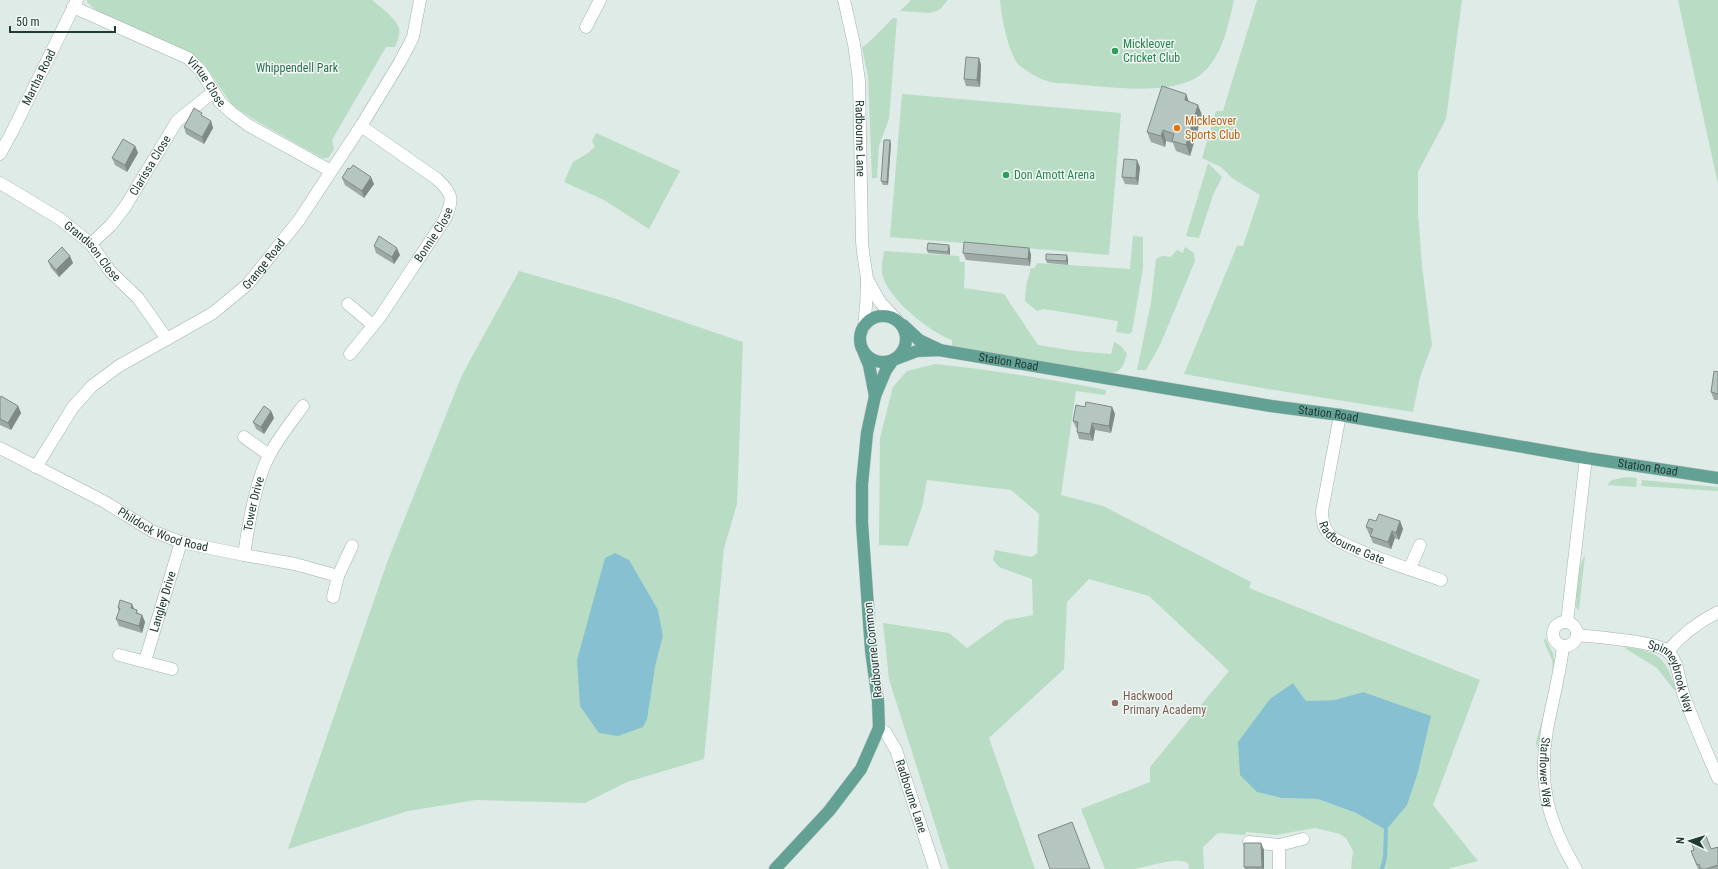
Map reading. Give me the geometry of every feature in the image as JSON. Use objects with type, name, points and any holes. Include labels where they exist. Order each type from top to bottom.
[{"type":"main road","points":[[883,315],[890,316],[900,322],[907,339],[902,354],[894,359],[880,362],[868,356],[864,351],[860,339],[864,327],[875,317],[883,315]]},
{"type":"main road","name":"Station Road","points":[[900,322],[919,340],[939,350]]},
{"type":"main road","name":"Station Road","points":[[894,359],[917,351],[939,350],[1271,406],[1340,415],[1586,458],[1718,478]]},
{"type":"main road","name":"Radbourne Common","points":[[864,351],[869,365],[875,396]]},
{"type":"main road","name":"Radbourne Common","points":[[775,869],[829,811],[861,769],[879,728],[878,701],[871,650],[862,523],[864,458],[875,396],[886,370],[894,359]]},
{"type":"street","name":"Grange Road","points":[[36,467],[73,407],[92,386],[119,366],[213,313],[241,291],[299,220],[362,126],[413,37],[419,0]]},
{"type":"street","name":"Radbourne Lane","points":[[844,0],[854,44],[860,81],[862,257],[867,278],[880,302],[900,322]]},
{"type":"street","points":[[586,27],[596,2]]},
{"type":"street","name":"Virtue Close","points":[[75,3],[188,58],[201,71],[220,102],[248,125],[331,171]]},
{"type":"street","name":"Martha Road","points":[[0,154],[75,3]]},
{"type":"street","name":"Clarissa Close","points":[[91,244],[111,225],[125,207],[177,121],[214,92]]},
{"type":"street","name":"Bonnie Close","points":[[350,354],[373,325],[444,219],[451,203],[451,197],[446,187],[362,126]]},
{"type":"street","name":"Grandison Close","points":[[0,183],[60,219],[91,244],[110,271],[138,298],[167,339]]},
{"type":"street","name":"Radbourne Lane","points":[[864,327],[867,278]]},
{"type":"street","points":[[348,304],[373,325]]},
{"type":"street","name":"Tower Drive","points":[[244,555],[248,529],[260,480],[269,455],[303,406]]},
{"type":"street","name":"Radbourne Gate","points":[[1340,415],[1322,511],[1323,524],[1330,535],[1350,547],[1441,580]]},
{"type":"street","points":[[244,437],[269,455]]},
{"type":"street","name":"Phildock Wood Road","points":[[0,448],[105,502],[152,531],[181,542],[295,564],[338,576]]},
{"type":"street","points":[[1567,622],[1586,458]]},
{"type":"street","name":"Langley Drive","points":[[145,661],[181,542]]},
{"type":"street","points":[[1410,568],[1420,545]]},
{"type":"street","points":[[333,597],[338,576],[352,546]]},
{"type":"street","points":[[1668,651],[1679,638],[1696,624],[1718,612]]},
{"type":"street","points":[[1567,622],[1575,626],[1577,635],[1574,643],[1563,646],[1554,640],[1553,633],[1559,624],[1567,622]]},
{"type":"street","name":"Spinneybrook Way","points":[[1577,635],[1658,646],[1668,651],[1674,661],[1684,695],[1718,778]]},
{"type":"street","name":"Starflower Way","points":[[1563,646],[1561,671],[1547,729],[1543,759],[1544,786],[1552,823],[1576,869]]},
{"type":"street","points":[[119,655],[172,669]]},
{"type":"street","name":"Radbourne Lane","points":[[879,728],[886,733],[896,750],[935,869]]},
{"type":"street","points":[[1249,842],[1279,845],[1304,839]]},
{"type":"street","points":[[1279,845],[1279,869]]},
{"type":"green space","name":"Whippendell Park","points":[[87,0],[372,0],[387,12],[394,20],[400,33],[395,47],[386,47],[332,140],[334,149],[328,158],[322,158],[260,123],[232,105],[205,65],[192,54],[99,13],[87,2]]},
{"type":"green space","points":[[911,0],[948,0],[939,10],[930,13],[900,11]]},
{"type":"green space","name":"Mickleover Cricket Club","points":[[1000,0],[1234,0],[1223,41],[1219,51],[1207,69],[1199,76],[1187,82],[1172,86],[1138,89],[1053,83],[1037,77],[1020,66],[1012,54],[1004,25]]},
{"type":"green space","points":[[1257,0],[1462,0],[1446,119],[1418,172],[1418,213],[1422,266],[1432,345],[1420,377],[1413,412],[1184,374],[1237,246],[1243,246],[1260,195],[1232,178],[1221,167],[1202,158],[1216,111],[1223,111]]},
{"type":"green space","points":[[1678,0],[1718,0],[1718,184]]},
{"type":"green space","points":[[893,18],[897,18],[889,119],[879,146],[877,178],[872,178],[868,76],[862,47],[867,44]]},
{"type":"green space","name":"Don Amott Arena","points":[[902,94],[1121,113],[1109,255],[890,237]]},
{"type":"green space","points":[[596,133],[680,171],[649,229],[604,200],[564,182],[573,162],[595,147],[592,141]]},
{"type":"green space","points":[[1208,163],[1222,177],[1213,195],[1199,238],[1186,236]]},
{"type":"green space","points":[[1133,236],[1143,237],[1143,268],[1132,332],[1129,334],[1116,332],[1118,321],[1044,309],[1037,311],[1025,301],[1026,286],[1031,268],[1035,268],[1037,263],[1130,269]]},
{"type":"green space","points":[[1185,247],[1194,253],[1195,261],[1160,345],[1146,370],[1137,370],[1151,303],[1156,259],[1162,256],[1171,257],[1177,250],[1183,253]]},
{"type":"green space","points":[[884,251],[959,256],[960,262],[965,262],[964,288],[1004,294],[1038,345],[1075,351],[1111,354],[1114,342],[1121,346],[1127,354],[1124,363],[1119,370],[1112,373],[952,346],[952,340],[932,330],[921,322],[900,303],[891,292],[882,273]]},
{"type":"green space","points":[[519,271],[613,298],[743,342],[737,504],[724,548],[704,759],[627,782],[585,803],[476,800],[408,811],[288,849],[388,560],[462,375]],"holes":[[[658,610],[663,636],[655,667]]]},
{"type":"green space","points":[[935,364],[1021,375],[1106,390],[1105,395],[1076,391],[1061,495],[1103,506],[1251,582],[1249,588],[1480,680],[1433,805],[1478,861],[1447,869],[1351,869],[1353,851],[1346,838],[1340,834],[1315,828],[1276,835],[1246,832],[1245,835],[1218,833],[1203,847],[1204,869],[1189,869],[1188,863],[1176,861],[1133,869],[1105,869],[1081,809],[1150,782],[1150,767],[1229,671],[1149,596],[1089,579],[1067,602],[1064,669],[989,738],[1035,869],[949,869],[889,679],[883,623],[949,633],[967,648],[1006,620],[1033,615],[1032,579],[999,567],[993,560],[995,550],[1031,557],[1037,554],[1039,514],[1011,490],[927,480],[922,507],[908,546],[879,545],[880,438],[893,387],[907,371]],"holes":[[[1293,683],[1306,701],[1335,700],[1363,692],[1386,830],[1356,813],[1318,799],[1282,798]]]},
{"type":"green space","points":[[1626,477],[1637,478],[1636,487],[1607,485],[1612,480]]},
{"type":"green space","points":[[1642,480],[1718,487],[1718,491],[1641,486]]},
{"type":"green space","points":[[1585,555],[1579,610],[1576,608],[1578,580],[1580,566]]},
{"type":"green space","points":[[1545,638],[1553,653],[1555,663],[1552,677],[1552,660],[1544,640]]},
{"type":"green space","points":[[1625,647],[1646,651],[1660,658],[1669,670],[1676,690],[1674,690],[1657,668]]},
{"type":"green space","points":[[1546,707],[1537,749],[1536,743]]},
{"type":"water","points":[[615,553],[629,560],[658,610],[663,636],[655,667],[647,719],[643,727],[618,736],[599,733],[580,706],[577,660],[605,558]]},
{"type":"water","points":[[1293,683],[1306,701],[1335,700],[1363,692],[1431,716],[1418,772],[1407,805],[1386,830],[1356,813],[1318,799],[1282,798],[1257,792],[1240,775],[1238,742],[1270,699]]},
{"type":"building","points":[[966,57],[979,58],[977,80],[964,79]]},
{"type":"building","name":"Mickleover Sports Club","points":[[1162,86],[1186,94],[1185,100],[1198,105],[1186,145],[1172,141],[1174,134],[1163,130],[1161,136],[1147,132]]},
{"type":"building","points":[[194,108],[202,113],[201,115],[211,121],[202,137],[184,127]]},
{"type":"building","points":[[123,139],[135,146],[125,165],[112,158]]},
{"type":"building","points":[[884,140],[890,140],[887,182],[881,181]]},
{"type":"building","points":[[1124,159],[1137,160],[1136,178],[1122,177]]},
{"type":"building","points":[[353,165],[371,177],[362,191],[342,178],[348,168],[350,169]]},
{"type":"building","points":[[379,236],[397,248],[392,257],[374,246]]},
{"type":"building","points":[[964,242],[1029,248],[1028,259],[963,253]]},
{"type":"building","points":[[928,243],[949,245],[948,252],[927,250]]},
{"type":"building","points":[[62,247],[70,256],[56,270],[48,261]]},
{"type":"building","points":[[1046,254],[1067,255],[1066,261],[1046,260]]},
{"type":"building","points":[[1714,371],[1718,372],[1718,394],[1711,392]]},
{"type":"building","points":[[1,396],[18,406],[8,423],[0,419]]},
{"type":"building","points":[[1086,402],[1112,407],[1109,426],[1092,423],[1090,434],[1077,432],[1078,422],[1073,421],[1076,405],[1085,407]]},
{"type":"building","points":[[264,406],[271,411],[261,427],[253,422]]},
{"type":"building","points":[[1379,514],[1400,521],[1396,533],[1392,531],[1388,542],[1370,536],[1373,529],[1366,527],[1369,519],[1376,521]]},
{"type":"building","points":[[120,600],[132,604],[131,608],[137,610],[136,613],[142,615],[139,626],[116,619],[120,608],[118,608]]},
{"type":"building","points":[[1072,822],[1090,869],[1050,869],[1038,835]]},
{"type":"building","points":[[1706,836],[1711,849],[1718,847],[1718,865],[1701,869],[1699,864],[1697,865],[1691,851],[1694,850],[1691,841]]},
{"type":"building","points":[[1244,843],[1261,843],[1262,867],[1244,867]]},
{"type":"waterway","points":[[1382,869],[1385,857],[1386,830]]},
{"type":"place","name":"Mickleover Cricket Club","points":[[1115,51]]},
{"type":"place","name":"Mickleover Sports Club","points":[[1177,128]]},
{"type":"place","name":"Don Amott Arena","points":[[1006,175]]},
{"type":"place","name":"Hackwood Primary Academy","points":[[1115,703]]}]
